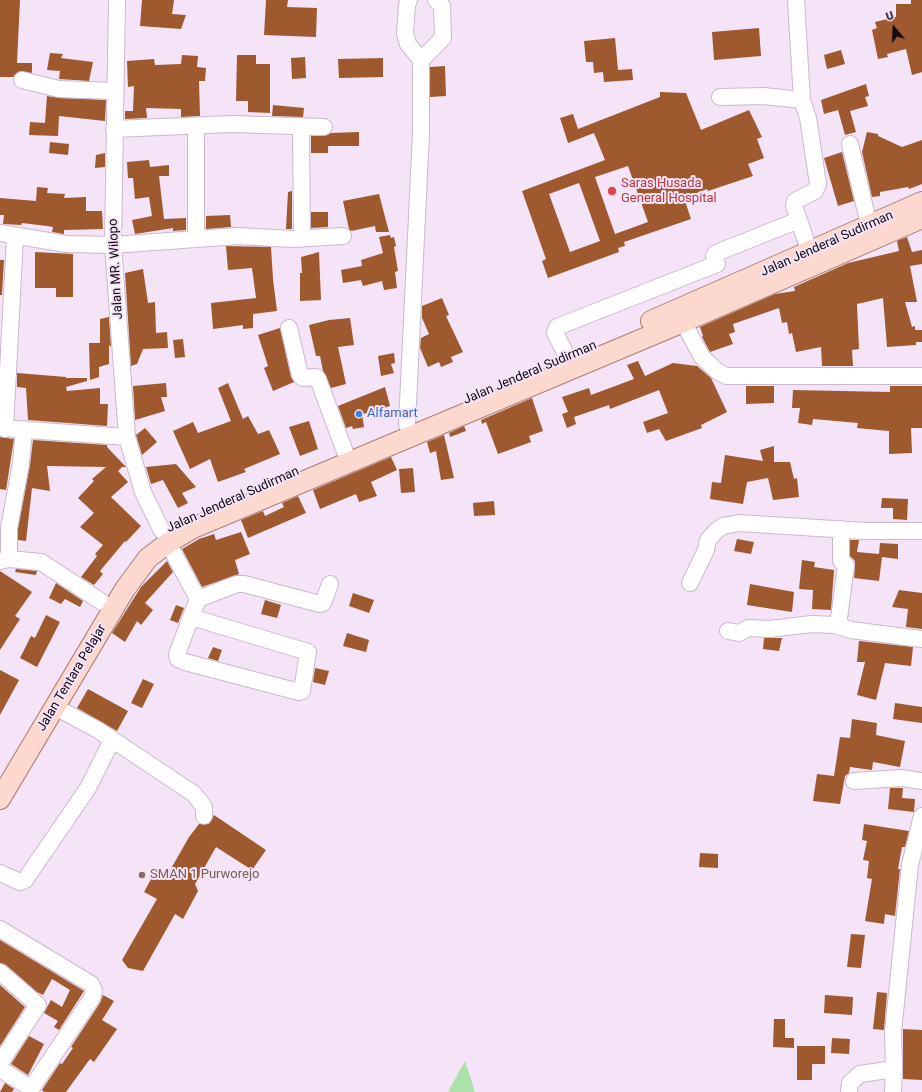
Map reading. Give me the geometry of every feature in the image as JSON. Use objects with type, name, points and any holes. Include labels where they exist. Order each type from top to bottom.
[{"type":"main road","name":"Jalan Jenderal Sudirman","points":[[812,258],[869,225],[922,202]]},
{"type":"main road","name":"Jalan Jenderal Sudirman","points":[[165,537],[193,528],[409,430],[812,258],[922,218]]},
{"type":"main road","name":"Jalan Jenderal Sudirman","points":[[570,362],[682,322],[729,294]]},
{"type":"main road","name":"Jalan Jenderal Sudirman","points":[[144,553],[187,518],[345,452],[409,430]]},
{"type":"main road","name":"Jalan Tentara Pelajar","points":[[0,775],[102,602],[132,558],[144,553]]},
{"type":"main road","name":"Jalan Tentara Pelajar","points":[[0,799],[125,589],[144,553]]},
{"type":"street","name":"Jalan MR. Wilopo","points":[[117,0],[113,245],[127,437],[143,492],[198,599]]},
{"type":"street","points":[[409,0],[407,5],[405,33],[408,44],[421,60],[421,133],[409,430]]},
{"type":"street","points":[[421,60],[443,38],[442,6],[436,0]]},
{"type":"street","points":[[796,0],[802,100],[808,118],[818,184],[814,192],[795,201],[794,206],[812,258]]},
{"type":"street","points":[[22,80],[59,89],[115,91]]},
{"type":"street","points":[[720,97],[764,96],[802,100]]},
{"type":"street","points":[[114,129],[232,124],[324,127]]},
{"type":"street","points":[[196,126],[196,239]]},
{"type":"street","points":[[301,126],[302,239]]},
{"type":"street","points":[[850,144],[869,225]]},
{"type":"street","points":[[729,294],[714,256],[716,253],[799,220]]},
{"type":"street","points":[[127,437],[24,429],[2,429],[7,235],[66,244],[113,245],[238,236],[302,239],[343,236]]},
{"type":"street","points":[[570,362],[555,334],[557,328],[717,264]]},
{"type":"street","points":[[682,322],[702,357],[717,371],[726,376],[922,376]]},
{"type":"street","points":[[289,328],[300,375],[303,378],[318,379],[345,452]]},
{"type":"street","points":[[24,429],[21,462],[9,528],[5,560],[41,562],[102,602]]},
{"type":"street","points":[[690,583],[706,550],[708,540],[723,526],[739,523],[841,529],[922,531]]},
{"type":"street","points":[[838,626],[846,565],[841,561],[841,529]]},
{"type":"street","points":[[191,618],[308,652],[302,691],[299,692],[180,660],[177,654],[198,599],[237,584],[244,584],[320,604],[323,603],[330,584]]},
{"type":"street","points":[[728,631],[739,632],[748,628],[769,629],[812,624],[838,626],[851,630],[922,639]]},
{"type":"street","points":[[55,707],[112,740],[194,794],[204,807],[204,816]]},
{"type":"street","points":[[0,873],[20,882],[25,880],[88,788],[112,740]]},
{"type":"street","points":[[854,780],[902,778],[922,781]]},
{"type":"street","points":[[893,1092],[893,1032],[910,865],[922,816]]},
{"type":"street","points":[[0,929],[93,988],[92,998],[30,1090],[0,1069]]},
{"type":"street","points":[[0,972],[38,1005],[0,1064]]},
{"type":"street","points":[[849,1092],[850,1083],[860,1074],[894,1069]]},
{"type":"green space","points":[[465,1061],[475,1092],[448,1092]]},
{"type":"building","points":[[0,0],[20,0],[17,63],[32,63],[32,73],[20,71],[13,77],[0,77]]},
{"type":"building","points":[[142,0],[174,0],[172,14],[186,15],[181,29],[140,26]]},
{"type":"building","points":[[266,0],[288,0],[287,7],[317,8],[316,37],[264,35]]},
{"type":"building","points":[[911,0],[922,0],[922,72],[912,75],[906,49],[887,54],[888,57],[878,59],[872,30],[877,28],[875,22],[896,17],[896,4],[911,4]]},
{"type":"building","points":[[759,28],[761,56],[714,60],[712,32]]},
{"type":"building","points":[[615,38],[618,70],[632,69],[633,80],[604,82],[603,72],[594,73],[593,62],[586,62],[584,41]]},
{"type":"building","points":[[841,50],[845,64],[827,69],[824,55]]},
{"type":"building","points":[[50,53],[63,54],[61,58],[93,62],[89,81],[59,79],[60,71],[47,70]]},
{"type":"building","points":[[182,55],[198,56],[197,67],[206,68],[205,81],[199,81],[200,116],[181,117],[181,109],[146,108],[147,118],[125,119],[125,111],[133,111],[134,86],[128,87],[127,61],[154,59],[155,65],[181,64]]},
{"type":"building","points":[[237,55],[256,55],[256,64],[270,64],[270,113],[248,112],[248,101],[236,101]]},
{"type":"building","points":[[305,57],[306,78],[292,79],[291,58]]},
{"type":"building","points":[[383,58],[383,77],[339,78],[338,59]]},
{"type":"building","points":[[445,66],[446,96],[430,97],[430,67]]},
{"type":"building","points":[[866,84],[869,96],[865,97],[868,106],[850,111],[856,132],[845,135],[838,110],[824,114],[821,100]]},
{"type":"building","points":[[660,92],[686,93],[701,130],[749,110],[762,137],[757,139],[764,158],[748,164],[753,176],[708,191],[707,189],[684,198],[691,219],[624,242],[625,246],[618,248],[619,252],[548,278],[542,261],[546,259],[522,191],[605,160],[594,133],[568,143],[560,118],[573,114],[578,129],[660,97]],"holes":[[[628,166],[648,222],[615,234],[595,177]],[[579,183],[600,241],[570,252],[549,194]]]},
{"type":"building","points":[[47,96],[106,100],[105,121],[59,116],[58,136],[29,135],[30,122],[45,123]]},
{"type":"building","points":[[273,105],[304,108],[303,117],[272,116]]},
{"type":"building","points":[[359,132],[359,146],[328,146],[328,153],[311,153],[311,136],[324,136],[331,133]]},
{"type":"building","points":[[867,132],[878,134],[878,136],[902,147],[922,140],[922,184],[909,189],[908,187],[880,192],[880,196],[872,197],[862,152]]},
{"type":"building","points":[[50,142],[69,144],[68,155],[49,153]]},
{"type":"building","points":[[842,152],[854,201],[838,206],[824,158]]},
{"type":"building","points":[[105,153],[105,167],[95,168],[96,155]]},
{"type":"building","points":[[149,160],[150,167],[169,165],[169,176],[159,176],[164,219],[186,218],[186,230],[173,231],[173,228],[135,234],[132,220],[152,216],[149,197],[135,199],[133,178],[128,178],[127,162]]},
{"type":"building","points":[[37,187],[48,188],[47,193],[65,194],[64,198],[86,197],[86,211],[102,211],[103,229],[64,230],[64,234],[52,232],[53,227],[47,226],[22,223],[21,225],[3,224],[4,215],[0,215],[0,198],[36,201]]},
{"type":"building","points":[[292,191],[292,229],[286,229],[288,192]]},
{"type":"building","points":[[379,194],[389,232],[376,232],[375,226],[351,231],[349,229],[343,201]]},
{"type":"building","points":[[311,212],[328,212],[328,227],[311,228]]},
{"type":"building","points":[[230,215],[231,227],[206,229],[206,216]]},
{"type":"building","points":[[390,235],[391,238],[394,237],[396,246],[394,247],[398,271],[395,272],[397,288],[384,290],[382,281],[363,286],[361,280],[343,283],[341,270],[362,266],[361,260],[383,253],[379,237]]},
{"type":"building","points":[[907,237],[912,252],[922,250],[922,264],[910,266],[917,302],[905,302],[912,327],[915,326],[915,330],[922,330],[922,342],[916,342],[916,345],[887,347],[883,298],[857,304],[859,349],[852,350],[853,366],[822,366],[821,347],[796,352],[792,333],[789,334],[787,322],[782,323],[779,308],[733,324],[735,332],[729,334],[733,344],[710,352],[702,337],[700,327],[775,294],[795,291],[794,287],[848,263],[899,251],[897,241]]},
{"type":"building","points":[[226,246],[271,247],[277,311],[253,314],[253,328],[243,329],[243,325],[213,329],[211,303],[256,298],[252,268],[228,270]]},
{"type":"building","points":[[35,252],[73,254],[73,297],[56,297],[56,288],[35,288]]},
{"type":"building","points":[[319,252],[321,300],[300,301],[300,273],[302,273],[301,257]]},
{"type":"building","points":[[0,260],[4,260],[2,295],[0,295]]},
{"type":"building","points":[[143,269],[148,303],[155,302],[156,333],[167,332],[168,348],[143,349],[137,364],[131,366],[125,273]]},
{"type":"building","points":[[442,298],[449,315],[446,316],[463,352],[451,357],[453,362],[441,367],[439,362],[428,367],[420,348],[421,338],[429,334],[422,318],[422,306]]},
{"type":"building","points":[[109,317],[111,347],[109,345],[109,364],[99,367],[99,377],[90,380],[89,343],[100,343],[100,319]]},
{"type":"building","points":[[350,318],[354,345],[338,347],[346,384],[331,388],[323,371],[320,356],[316,356],[309,325],[329,320]]},
{"type":"building","points":[[280,328],[291,377],[294,382],[273,391],[264,368],[268,366],[258,335]]},
{"type":"building","points":[[183,339],[185,357],[175,358],[173,340]]},
{"type":"building","points":[[394,353],[395,363],[391,364],[394,373],[381,376],[378,356]]},
{"type":"building","points":[[638,361],[645,376],[673,363],[697,366],[711,378],[727,412],[701,425],[702,428],[666,441],[659,429],[647,433],[643,422],[668,413],[659,390],[610,409],[609,405],[574,417],[576,424],[567,428],[562,414],[568,412],[562,397],[589,388],[591,395],[634,379],[627,365]]},
{"type":"building","points":[[17,373],[66,378],[87,378],[87,381],[66,387],[67,391],[100,388],[100,404],[108,404],[107,426],[28,420],[26,388],[17,387]]},
{"type":"building","points":[[166,383],[167,397],[161,397],[165,411],[135,420],[133,386]]},
{"type":"building","points":[[228,383],[243,419],[248,416],[258,434],[269,430],[280,454],[244,469],[246,472],[218,482],[210,459],[190,469],[173,431],[193,422],[198,433],[231,421],[218,388]]},
{"type":"building","points":[[746,386],[774,386],[774,403],[746,404]]},
{"type":"building","points":[[890,386],[922,386],[922,428],[911,428],[912,453],[889,454],[889,431],[857,428],[858,423],[813,419],[812,425],[798,423],[800,408],[792,408],[793,390],[890,392]]},
{"type":"building","points":[[385,387],[390,406],[377,410],[377,412],[362,414],[364,427],[353,429],[352,426],[346,428],[338,406]]},
{"type":"building","points":[[532,398],[543,431],[529,436],[531,442],[498,454],[486,422],[482,424],[481,420]]},
{"type":"building","points":[[309,421],[318,449],[300,456],[289,427]]},
{"type":"building","points":[[464,426],[466,431],[450,437],[449,433]]},
{"type":"building","points":[[145,428],[157,442],[142,455],[136,435]]},
{"type":"building","points":[[444,435],[454,478],[441,480],[436,451],[430,453],[427,442]]},
{"type":"building","points":[[0,437],[14,439],[6,490],[0,489]]},
{"type":"building","points":[[33,440],[107,445],[107,447],[126,467],[122,467],[118,471],[128,482],[111,497],[141,526],[126,542],[125,541],[100,571],[103,574],[94,585],[81,577],[97,556],[95,554],[103,545],[80,527],[94,513],[78,498],[94,481],[92,479],[106,467],[47,466],[50,491],[32,488],[26,541],[18,540],[18,529]]},
{"type":"building","points":[[774,446],[774,462],[790,462],[794,479],[797,478],[799,497],[773,500],[768,478],[747,482],[743,504],[710,499],[712,482],[721,483],[725,455],[763,461],[760,450]]},
{"type":"building","points":[[391,457],[397,470],[371,482],[377,496],[359,502],[356,494],[320,509],[313,490]]},
{"type":"building","points":[[176,464],[196,487],[182,493],[188,503],[178,508],[163,480],[151,484],[146,467]]},
{"type":"building","points":[[413,468],[415,492],[401,493],[399,469]]},
{"type":"building","points":[[298,496],[306,513],[248,538],[241,520],[263,511],[265,516],[284,507],[282,503]]},
{"type":"building","points":[[882,498],[908,499],[907,520],[893,519],[893,508],[881,508]]},
{"type":"building","points":[[494,501],[495,515],[474,516],[473,503]]},
{"type":"building","points":[[241,532],[250,554],[235,560],[239,574],[202,587],[182,549],[199,539],[214,534],[216,540]]},
{"type":"building","points":[[737,539],[754,542],[751,554],[734,551]]},
{"type":"building","points":[[850,540],[859,540],[857,552],[879,554],[880,543],[898,544],[898,559],[882,557],[879,581],[854,578],[855,561],[850,556]]},
{"type":"building","points":[[802,560],[815,562],[814,567],[834,570],[831,610],[812,609],[813,590],[799,589]]},
{"type":"building","points":[[167,561],[173,572],[145,603],[153,610],[141,625],[137,621],[125,642],[112,633],[141,587]]},
{"type":"building","points":[[16,569],[37,571],[36,575],[15,572]]},
{"type":"building","points":[[0,571],[32,592],[15,616],[20,619],[0,650]]},
{"type":"building","points":[[56,583],[83,601],[80,607],[65,599],[61,604],[49,598]]},
{"type":"building","points":[[750,584],[794,592],[792,612],[747,605]]},
{"type":"building","points":[[899,590],[922,593],[922,629],[906,627],[908,609],[892,607]]},
{"type":"building","points":[[353,593],[374,600],[369,613],[349,606]]},
{"type":"building","points":[[265,600],[281,605],[277,618],[261,614]]},
{"type":"building","points":[[176,605],[184,608],[178,623],[170,620]]},
{"type":"building","points":[[46,615],[60,622],[37,667],[20,658],[31,636],[35,638]]},
{"type":"building","points":[[347,633],[369,640],[366,652],[343,646]]},
{"type":"building","points":[[764,638],[782,638],[779,651],[763,649]]},
{"type":"building","points":[[859,641],[913,647],[911,666],[885,663],[876,700],[857,695],[865,662],[857,662]]},
{"type":"building","points":[[213,647],[222,650],[218,661],[208,658]]},
{"type":"building","points":[[315,668],[329,671],[325,685],[313,682]]},
{"type":"building","points":[[0,670],[19,680],[0,715]]},
{"type":"building","points":[[143,679],[154,684],[142,708],[131,703]]},
{"type":"building","points":[[88,689],[128,711],[117,731],[77,708]]},
{"type":"building","points":[[895,703],[922,707],[922,723],[893,719]]},
{"type":"building","points":[[852,719],[877,723],[876,735],[905,741],[900,767],[873,762],[872,770],[850,767],[849,773],[845,776],[840,804],[813,801],[817,774],[834,776],[840,737],[850,738]]},
{"type":"building","points":[[890,788],[903,788],[902,798],[915,799],[914,812],[888,809]]},
{"type":"building","points":[[214,815],[266,850],[252,870],[216,847],[195,884],[198,891],[183,919],[175,914],[143,971],[128,968],[122,960],[157,899],[144,892],[157,868],[168,874],[189,837],[199,824],[209,824]]},
{"type":"building","points":[[864,824],[909,831],[905,847],[902,847],[898,869],[900,869],[895,916],[885,914],[884,924],[865,921],[872,879],[867,878],[869,861],[863,860],[867,841],[862,840]]},
{"type":"building","points":[[700,853],[718,854],[718,868],[699,867]]},
{"type":"building","points":[[851,934],[865,935],[861,968],[847,967]]},
{"type":"building","points":[[0,940],[84,991],[59,1030],[54,1027],[58,1021],[44,1013],[51,1000],[62,1007],[70,990],[52,979],[43,995],[37,992],[6,965],[0,963]]},
{"type":"building","points":[[0,985],[25,1007],[0,1046]]},
{"type":"building","points":[[877,992],[887,993],[884,1030],[873,1029]]},
{"type":"building","points":[[103,995],[114,1001],[102,1020],[117,1029],[94,1062],[90,1059],[66,1092],[44,1092],[42,1090],[60,1063],[62,1064],[73,1048],[71,1047],[100,1003]]},
{"type":"building","points":[[825,995],[853,997],[852,1015],[824,1013]]},
{"type":"building","points":[[774,1019],[785,1019],[785,1038],[794,1038],[794,1048],[773,1047]]},
{"type":"building","points":[[903,1029],[922,1030],[922,1080],[903,1079]]},
{"type":"building","points":[[29,1036],[44,1044],[28,1075],[11,1064]]},
{"type":"building","points":[[832,1038],[850,1039],[849,1054],[831,1053]]},
{"type":"building","points":[[797,1046],[825,1046],[825,1064],[812,1064],[812,1080],[797,1080]]},
{"type":"building","points":[[5,1083],[14,1089],[12,1092],[0,1092]]},
{"type":"place","name":"Saras Husada General Hospital","points":[[612,191]]},
{"type":"place","name":"Alfamart","points":[[359,414]]},
{"type":"place","name":"SMAN 1 Purworejo","points":[[142,875]]}]
